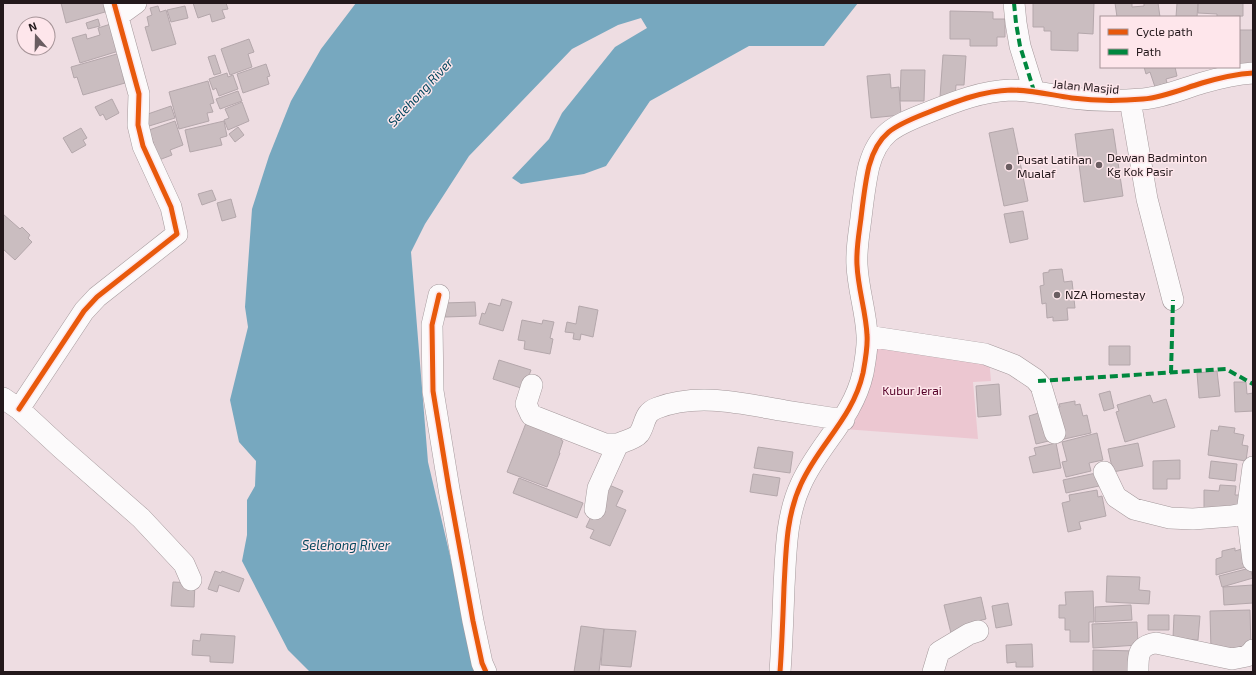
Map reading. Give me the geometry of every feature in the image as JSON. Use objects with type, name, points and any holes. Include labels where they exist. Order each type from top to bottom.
[{"type":"street","points":[[136,3],[116,9],[139,94],[138,125],[143,146],[171,206],[177,234],[97,297],[88,306],[11,403],[142,518],[184,564],[192,580]]},
{"type":"street","points":[[1014,3],[1020,46],[1034,91]]},
{"type":"street","name":"Jalan Masjid","points":[[780,672],[786,553],[793,506],[801,485],[811,466],[844,420],[855,398],[861,379],[867,336],[858,283],[856,250],[867,177],[875,149],[882,137],[894,127],[905,122],[967,98],[986,93],[1008,90],[1034,91],[1074,98],[1105,101],[1130,100],[1162,96],[1219,78],[1253,73]]},
{"type":"street","points":[[1130,100],[1147,199],[1173,300]]},
{"type":"street","points":[[439,295],[432,325],[433,391],[471,613],[482,663],[486,672]]},
{"type":"street","points":[[867,336],[985,354],[1014,365],[1035,379],[1041,386],[1055,433]]},
{"type":"street","points":[[532,384],[526,404],[531,415],[605,444],[618,444],[639,436],[649,412],[656,408],[698,400],[759,406],[844,420]]},
{"type":"street","points":[[595,509],[598,488],[618,444]]},
{"type":"street","points":[[1253,467],[1247,513],[1253,561]]},
{"type":"street","points":[[1104,472],[1116,497],[1134,509],[1170,518],[1193,519],[1232,516],[1247,513]]},
{"type":"street","points":[[933,672],[939,652],[969,634],[978,631]]},
{"type":"street","points":[[1138,672],[1138,657],[1141,649],[1147,645],[1156,643],[1232,659],[1247,656],[1253,650]]},
{"type":"green space","name":"Kubur Jerai","points":[[872,343],[989,359],[991,381],[973,382],[978,439],[844,429]]},
{"type":"water","name":"Selehong River","points":[[356,3],[858,3],[824,46],[749,46],[650,101],[606,166],[584,174],[521,184],[512,178],[549,139],[562,113],[615,47],[647,28],[641,18],[618,25],[572,49],[469,156],[425,224],[411,252],[428,462],[476,666],[475,672],[310,672],[288,650],[242,561],[247,535],[247,500],[255,486],[256,461],[239,442],[230,400],[248,327],[245,307],[252,209],[269,156],[291,101],[321,49]]},
{"type":"building","points":[[61,3],[103,3],[105,12],[66,23]]},
{"type":"building","points":[[193,3],[226,3],[228,9],[222,10],[225,18],[212,22],[210,14],[198,18]]},
{"type":"building","points":[[1033,3],[1094,3],[1093,34],[1078,33],[1078,51],[1051,50],[1051,31],[1044,31],[1044,27],[1033,27]]},
{"type":"building","points":[[1115,3],[1132,3],[1132,7],[1144,6],[1144,3],[1158,3],[1160,16],[1117,16]]},
{"type":"building","points":[[1177,3],[1198,3],[1197,16],[1176,16]]},
{"type":"building","points":[[1198,3],[1243,3],[1243,16],[1217,16],[1217,14],[1198,13]]},
{"type":"building","points":[[158,6],[160,12],[166,10],[176,44],[152,51],[145,27],[149,26],[147,17],[152,15],[150,8]]},
{"type":"building","points":[[185,6],[188,18],[171,22],[167,10]]},
{"type":"building","points":[[950,11],[993,12],[993,19],[1005,19],[1005,37],[997,37],[997,46],[970,46],[970,39],[950,39]]},
{"type":"building","points":[[98,19],[100,26],[88,29],[86,23]]},
{"type":"building","points":[[114,23],[122,50],[80,63],[72,38],[86,34],[87,39],[100,35],[98,28]]},
{"type":"building","points":[[1240,30],[1253,30],[1253,70],[1240,67]]},
{"type":"building","points":[[249,39],[254,52],[248,54],[252,67],[230,75],[221,49]]},
{"type":"building","points":[[124,52],[128,75],[123,76],[125,83],[83,95],[77,77],[74,78],[71,67]]},
{"type":"building","points":[[215,55],[221,73],[214,75],[208,57]]},
{"type":"building","points":[[943,55],[966,56],[964,85],[956,85],[955,98],[940,97]]},
{"type":"building","points":[[266,64],[270,76],[267,77],[269,84],[243,93],[237,74]]},
{"type":"building","points":[[1144,68],[1175,68],[1177,76],[1166,79],[1167,83],[1155,87],[1150,72],[1146,74]]},
{"type":"building","points":[[901,70],[925,70],[924,101],[900,101]]},
{"type":"building","points":[[227,73],[228,77],[233,75],[238,89],[219,96],[216,88],[213,90],[209,79]]},
{"type":"building","points":[[890,74],[891,88],[899,87],[901,115],[871,118],[867,76]]},
{"type":"building","points":[[208,81],[214,103],[210,104],[213,112],[207,113],[209,121],[179,129],[169,92]]},
{"type":"building","points":[[238,91],[242,101],[220,109],[216,99]]},
{"type":"building","points":[[112,99],[119,113],[106,120],[103,114],[100,116],[95,107]]},
{"type":"building","points":[[242,102],[249,121],[228,130],[224,120],[229,118],[225,109]]},
{"type":"building","points":[[171,106],[175,118],[146,127],[142,116]]},
{"type":"building","points":[[175,121],[183,145],[170,150],[172,155],[159,160],[149,130]]},
{"type":"building","points":[[224,121],[227,136],[220,138],[222,145],[190,152],[185,130]]},
{"type":"building","points":[[238,127],[244,135],[235,142],[229,134]]},
{"type":"building","points":[[81,128],[87,138],[83,140],[86,145],[72,153],[63,138]]},
{"type":"building","name":"Pusat Latihan Mualaf","points":[[1013,128],[1028,201],[1004,206],[989,133]]},
{"type":"building","name":"Dewan Badminton Kg Kok Pasir","points":[[1113,129],[1123,196],[1084,202],[1075,134]]},
{"type":"building","points":[[212,190],[216,200],[202,205],[198,194]]},
{"type":"building","points":[[231,199],[236,217],[222,221],[217,203]]},
{"type":"building","points":[[1023,211],[1028,239],[1010,243],[1004,214]]},
{"type":"building","points":[[3,214],[20,229],[22,227],[30,235],[28,238],[32,242],[15,260],[3,249]]},
{"type":"building","name":"NZA Homestay","points":[[1062,269],[1064,282],[1072,281],[1075,308],[1067,308],[1068,320],[1053,321],[1053,317],[1047,318],[1046,303],[1042,304],[1040,286],[1044,285],[1043,273],[1049,272],[1049,270]]},
{"type":"building","points":[[502,299],[512,302],[503,331],[479,324],[482,313],[485,314],[489,303],[500,306]]},
{"type":"building","points":[[475,302],[476,316],[445,317],[444,303]]},
{"type":"building","points":[[579,306],[598,310],[593,337],[581,334],[580,340],[573,339],[574,333],[565,332],[567,322],[576,324]]},
{"type":"building","points":[[522,320],[542,324],[543,320],[554,322],[550,338],[553,339],[550,354],[524,349],[525,341],[518,340]]},
{"type":"building","points":[[1109,346],[1130,346],[1130,365],[1109,365]]},
{"type":"building","points":[[499,360],[531,370],[524,389],[493,379]]},
{"type":"building","points":[[1217,371],[1220,396],[1199,398],[1197,373]]},
{"type":"building","points":[[1234,382],[1246,382],[1247,394],[1253,393],[1253,411],[1235,412]]},
{"type":"building","points":[[999,384],[1001,415],[978,417],[976,386]]},
{"type":"building","points":[[1110,391],[1114,408],[1104,411],[1099,394]]},
{"type":"building","points":[[1150,395],[1153,403],[1166,399],[1175,427],[1125,442],[1116,412],[1119,411],[1117,405]]},
{"type":"building","points":[[1075,401],[1075,405],[1080,404],[1083,416],[1087,415],[1091,433],[1060,440],[1053,409],[1060,407],[1059,404]]},
{"type":"building","points":[[1045,411],[1053,440],[1036,444],[1029,416]]},
{"type":"building","points":[[526,423],[562,437],[561,440],[563,441],[560,453],[547,487],[507,472]]},
{"type":"building","points":[[1219,426],[1235,428],[1234,433],[1244,435],[1242,445],[1248,446],[1246,461],[1208,455],[1211,430],[1218,431]]},
{"type":"building","points":[[1097,433],[1103,460],[1089,463],[1091,471],[1066,477],[1062,462],[1067,461],[1062,442]]},
{"type":"building","points":[[1056,443],[1061,468],[1033,473],[1029,457],[1036,455],[1034,448]]},
{"type":"building","points":[[1138,443],[1143,466],[1113,472],[1108,449]]},
{"type":"building","points":[[758,447],[793,452],[790,473],[754,468]]},
{"type":"building","points":[[1180,460],[1180,479],[1167,479],[1167,489],[1153,489],[1153,461]]},
{"type":"building","points":[[1211,461],[1237,464],[1235,481],[1209,478]]},
{"type":"building","points":[[1096,473],[1099,486],[1066,493],[1063,480]]},
{"type":"building","points":[[753,474],[780,478],[777,496],[750,492]]},
{"type":"building","points":[[519,478],[583,503],[577,518],[513,493]]},
{"type":"building","points":[[607,484],[623,491],[616,506],[626,510],[610,546],[590,538],[594,530],[586,527]]},
{"type":"building","points":[[1220,485],[1236,486],[1235,495],[1241,495],[1240,510],[1204,508],[1204,490],[1219,491]]},
{"type":"building","points":[[1097,490],[1098,497],[1102,496],[1106,516],[1079,522],[1081,529],[1068,532],[1062,503],[1070,501],[1069,495]]},
{"type":"building","points":[[1248,547],[1246,567],[1216,575],[1216,559],[1222,557],[1222,551],[1235,548],[1235,551]]},
{"type":"building","points":[[1250,568],[1253,578],[1222,587],[1219,576]]},
{"type":"building","points":[[215,571],[221,573],[222,571],[244,579],[239,592],[219,585],[217,592],[208,589]]},
{"type":"building","points":[[1107,576],[1140,577],[1139,590],[1150,591],[1149,604],[1106,602]]},
{"type":"building","points":[[173,582],[195,583],[194,607],[171,606]]},
{"type":"building","points":[[1253,585],[1253,603],[1224,605],[1223,587]]},
{"type":"building","points":[[1093,591],[1094,622],[1089,622],[1089,642],[1070,642],[1070,630],[1065,630],[1065,618],[1059,618],[1059,605],[1066,605],[1065,592]]},
{"type":"building","points":[[981,597],[986,619],[970,623],[951,633],[944,605]]},
{"type":"building","points":[[1008,603],[1012,625],[996,628],[992,606]]},
{"type":"building","points":[[1131,605],[1132,620],[1095,622],[1095,607]]},
{"type":"building","points":[[1250,610],[1251,650],[1211,651],[1210,611]]},
{"type":"building","points":[[1148,615],[1169,615],[1169,630],[1148,630]]},
{"type":"building","points":[[1174,615],[1200,616],[1198,640],[1173,638]]},
{"type":"building","points":[[1137,622],[1138,645],[1093,648],[1092,624]]},
{"type":"building","points":[[581,626],[604,629],[599,672],[574,672]]},
{"type":"building","points":[[604,629],[636,631],[631,667],[601,665]]},
{"type":"building","points":[[201,634],[235,636],[233,663],[210,662],[210,656],[192,655],[193,640],[200,641]]},
{"type":"building","points":[[1032,644],[1033,667],[1016,667],[1016,662],[1007,663],[1006,645]]},
{"type":"building","points":[[1093,650],[1136,651],[1135,672],[1093,672]]},
{"type":"marked path","points":[[1014,3],[1020,46],[1034,91]]},
{"type":"marked path","points":[[1171,373],[1173,300]]},
{"type":"marked path","points":[[1038,381],[1226,369],[1253,384]]},
{"type":"cycle path","points":[[19,409],[84,311],[97,297],[177,234],[171,207],[143,146],[138,125],[139,94],[114,3]]},
{"type":"cycle path","points":[[780,672],[786,547],[792,509],[796,496],[808,470],[852,404],[863,373],[867,349],[867,335],[860,292],[857,247],[869,166],[882,138],[896,127],[913,118],[956,102],[988,93],[1019,90],[1089,100],[1143,99],[1166,95],[1221,78],[1253,73]]},
{"type":"cycle path","points":[[439,295],[432,325],[433,391],[473,621],[482,663],[486,672]]},
{"type":"place","name":"Dewan Badminton Kg Kok Pasir","points":[[1099,165]]},
{"type":"place","name":"Pusat Latihan Mualaf","points":[[1009,167]]},
{"type":"place","name":"NZA Homestay","points":[[1057,295]]}]
